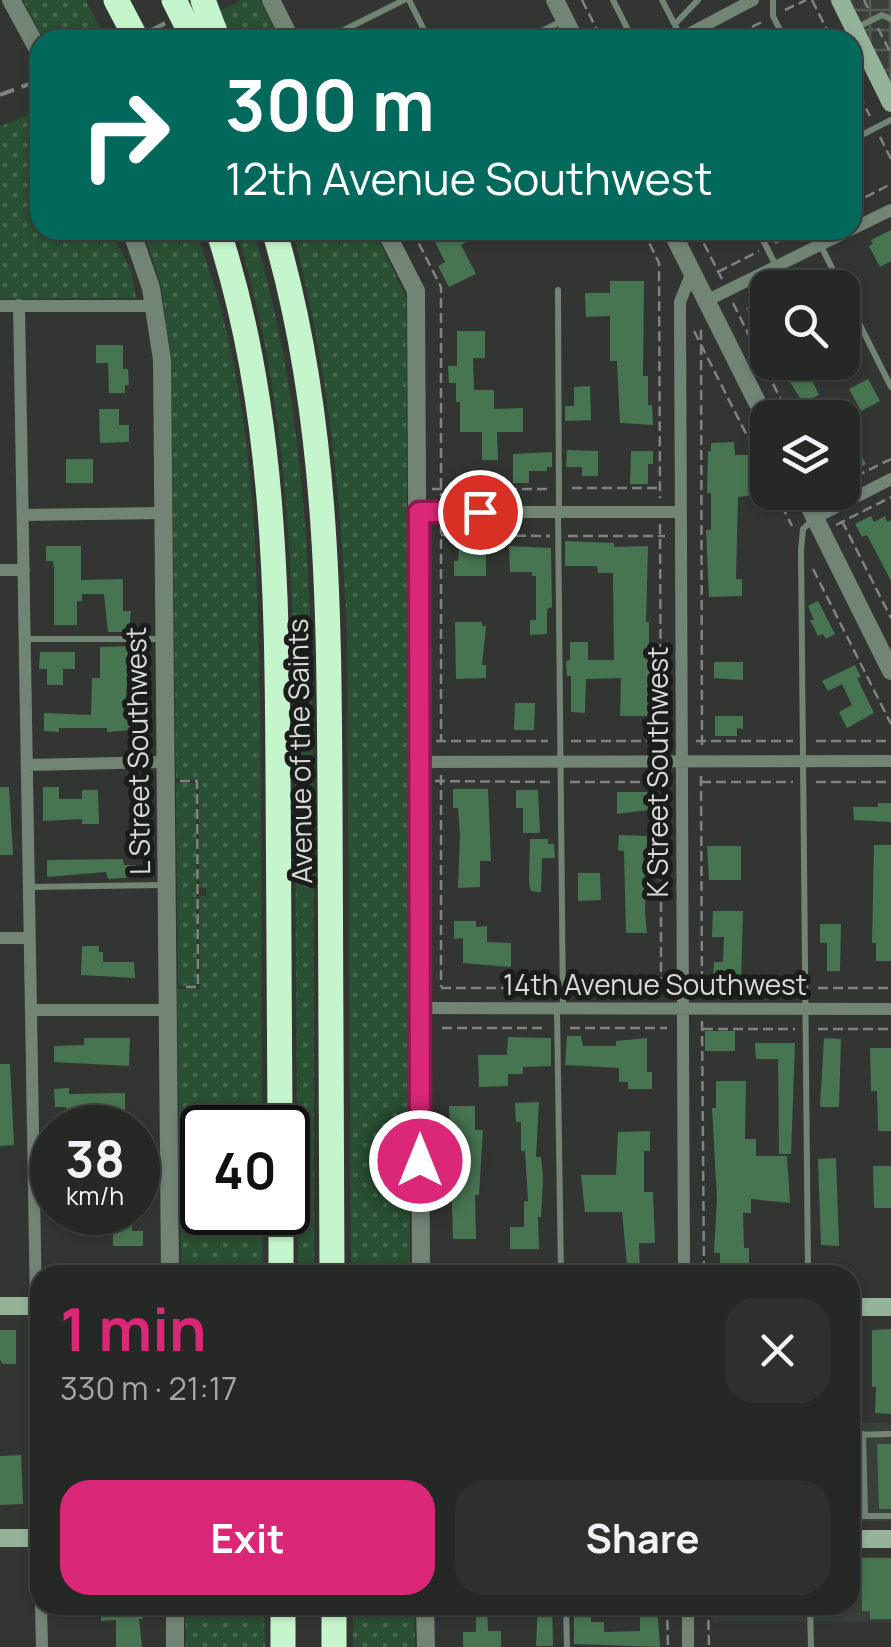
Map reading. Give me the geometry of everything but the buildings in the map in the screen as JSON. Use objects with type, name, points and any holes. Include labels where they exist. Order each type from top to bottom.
[{"type":"highway","points":[[116,0],[131,30]]},
{"type":"highway","points":[[174,0],[189,30]]},
{"type":"highway","points":[[203,0],[214,30]]},
{"type":"highway","name":"Avenue of the Saints","points":[[221,240],[252,368],[269,498],[277,640],[280,1105]]},
{"type":"highway","name":"Avenue of the Saints","points":[[276,240],[304,362],[320,480],[325,560],[330,694],[332,1265]]},
{"type":"highway","points":[[280,1235],[281,1265]]},
{"type":"highway","points":[[283,1615],[283,1647]]},
{"type":"highway","points":[[334,1615],[334,1647]]},
{"type":"main road","points":[[840,0],[854,29]]},
{"type":"main road","points":[[862,45],[891,102]]},
{"type":"main road","points":[[0,1306],[30,1306]]},
{"type":"main road","points":[[860,1307],[891,1308]]},
{"type":"main road","points":[[0,1538],[30,1540]]},
{"type":"main road","points":[[860,1539],[891,1540]]},
{"type":"street","points":[[12,0],[30,34]]},
{"type":"street","points":[[271,0],[286,30]]},
{"type":"street","points":[[555,0],[570,30]]},
{"type":"street","points":[[697,30],[753,0]]},
{"type":"street","points":[[862,224],[891,210]]},
{"type":"street","name":"L Street Southwest","points":[[135,240],[155,306],[162,360],[170,1265]]},
{"type":"street","points":[[390,240],[416,292],[421,1265]]},
{"type":"street","points":[[676,240],[756,400]]},
{"type":"street","points":[[706,301],[830,240]]},
{"type":"street","name":"K Street Southwest","points":[[684,1265],[680,302],[692,272]]},
{"type":"street","points":[[0,306],[155,306]]},
{"type":"street","points":[[19,306],[37,1265]]},
{"type":"street","points":[[814,518],[891,479]]},
{"type":"street","points":[[810,510],[891,671]]},
{"type":"street","points":[[22,514],[162,512]]},
{"type":"street","points":[[419,512],[680,512]]},
{"type":"street","points":[[0,570],[24,570]]},
{"type":"street","points":[[420,771],[558,761],[891,761]]},
{"type":"street","points":[[27,764],[164,762]]},
{"type":"street","points":[[0,938],[29,938]]},
{"type":"street","name":"14th Avenue Southwest","points":[[419,1008],[891,1009]]},
{"type":"street","points":[[31,1010],[167,1010]]},
{"type":"street","points":[[41,1615],[42,1647]]},
{"type":"street","points":[[175,1615],[175,1647]]},
{"type":"street","points":[[425,1615],[426,1647]]},
{"type":"street","points":[[688,1615],[688,1647]]},
{"type":"lane","points":[[345,30],[407,0],[424,30]]},
{"type":"lane","points":[[612,0],[628,30]]},
{"type":"lane","points":[[662,0],[677,30]]},
{"type":"lane","points":[[675,24],[698,0]]},
{"type":"lane","points":[[772,0],[773,16],[780,30]]},
{"type":"lane","points":[[854,29],[882,15],[891,18]]},
{"type":"lane","points":[[544,30],[565,20]]},
{"type":"lane","points":[[862,135],[891,120]]},
{"type":"lane","points":[[763,240],[776,267]]},
{"type":"lane","points":[[820,245],[833,270]]},
{"type":"lane","points":[[558,290],[561,1265]]},
{"type":"lane","points":[[860,324],[891,387]]},
{"type":"lane","points":[[808,1265],[802,545],[803,529],[814,518]]},
{"type":"lane","points":[[25,639],[163,639]]},
{"type":"lane","points":[[29,886],[166,885]]},
{"type":"lane","points":[[866,1516],[863,1434],[891,1434]]},
{"type":"lane","points":[[860,1516],[891,1516]]},
{"type":"lane","points":[[566,1615],[567,1647]]},
{"type":"lane","points":[[810,1615],[811,1647]]},
{"type":"path","points":[[582,0],[597,30]]},
{"type":"path","points":[[812,0],[827,30]]},
{"type":"path","points":[[862,199],[891,184]]},
{"type":"path","points":[[417,240],[442,287],[441,502]]},
{"type":"path","points":[[648,240],[659,263],[660,276],[660,498]]},
{"type":"path","points":[[702,240],[722,280]]},
{"type":"path","points":[[660,276],[667,275]]},
{"type":"path","points":[[731,299],[781,400]]},
{"type":"path","points":[[702,748],[703,324]]},
{"type":"path","points":[[693,329],[750,441]]},
{"type":"path","points":[[660,331],[666,331]]},
{"type":"path","points":[[860,474],[891,459]]},
{"type":"path","points":[[428,488],[660,488]]},
{"type":"path","points":[[834,526],[891,497]]},
{"type":"path","points":[[784,510],[891,724]]},
{"type":"path","points":[[840,516],[891,618]]},
{"type":"path","points":[[441,522],[441,744]]},
{"type":"path","points":[[660,522],[661,748]]},
{"type":"path","points":[[694,537],[701,537]]},
{"type":"path","points":[[419,741],[668,741]]},
{"type":"path","points":[[420,771],[441,782],[668,782]]},
{"type":"path","points":[[441,775],[441,998]]},
{"type":"path","points":[[661,775],[661,998]]},
{"type":"path","points":[[701,776],[702,998]]},
{"type":"path","points":[[176,782],[197,782],[198,800],[198,987],[178,988]]},
{"type":"path","points":[[696,988],[891,988]]},
{"type":"path","points":[[702,1019],[704,1265]]},
{"type":"path","points":[[694,1028],[891,1028]]},
{"type":"path","points":[[668,1615],[668,1647]]},
{"type":"path","points":[[708,1615],[708,1647]]},
{"type":"shaded area","points":[[840,0],[891,0],[891,103],[862,44],[862,30],[855,30]]},
{"type":"shaded area","points":[[891,1422],[891,1522],[860,1521],[860,1423]]},
{"type":"shaded area","points":[[860,1557],[891,1557],[891,1622],[713,1622],[713,1615],[860,1615]]},
{"type":"green space","points":[[23,0],[86,0],[101,30],[39,30]]},
{"type":"green space","points":[[242,0],[260,0],[275,30],[224,30],[217,12]]},
{"type":"green space","points":[[30,115],[30,240],[115,240],[131,270],[136,298],[0,299],[0,126]]},
{"type":"green space","points":[[146,240],[199,240],[230,345],[241,403],[254,522],[260,702],[262,1105],[180,1105],[180,1203],[177,989],[200,989],[199,896],[206,896],[206,888],[199,888],[199,780],[176,779],[171,358],[161,286]]},
{"type":"green space","points":[[239,240],[256,240],[272,300],[297,440],[304,512],[312,727],[314,1265],[298,1265],[298,1235],[310,1235],[310,1105],[297,1105],[294,667],[287,519],[270,373]]},
{"type":"green space","points":[[294,240],[379,240],[406,297],[410,1265],[351,1265],[347,634],[324,380]]},
{"type":"green space","points":[[176,783],[196,783],[197,986],[178,986]]},
{"type":"green space","points":[[180,1235],[263,1235],[262,1265],[181,1265]]},
{"type":"green space","points":[[185,1615],[264,1615],[265,1647],[186,1647]]},
{"type":"green space","points":[[353,1615],[414,1615],[415,1647],[353,1647]]},
{"type":"railway","points":[[152,30],[213,0]]},
{"type":"railway","points":[[0,95],[30,84]]},
{"type":"route","points":[[420,1161],[419,512],[480,512]]}]
